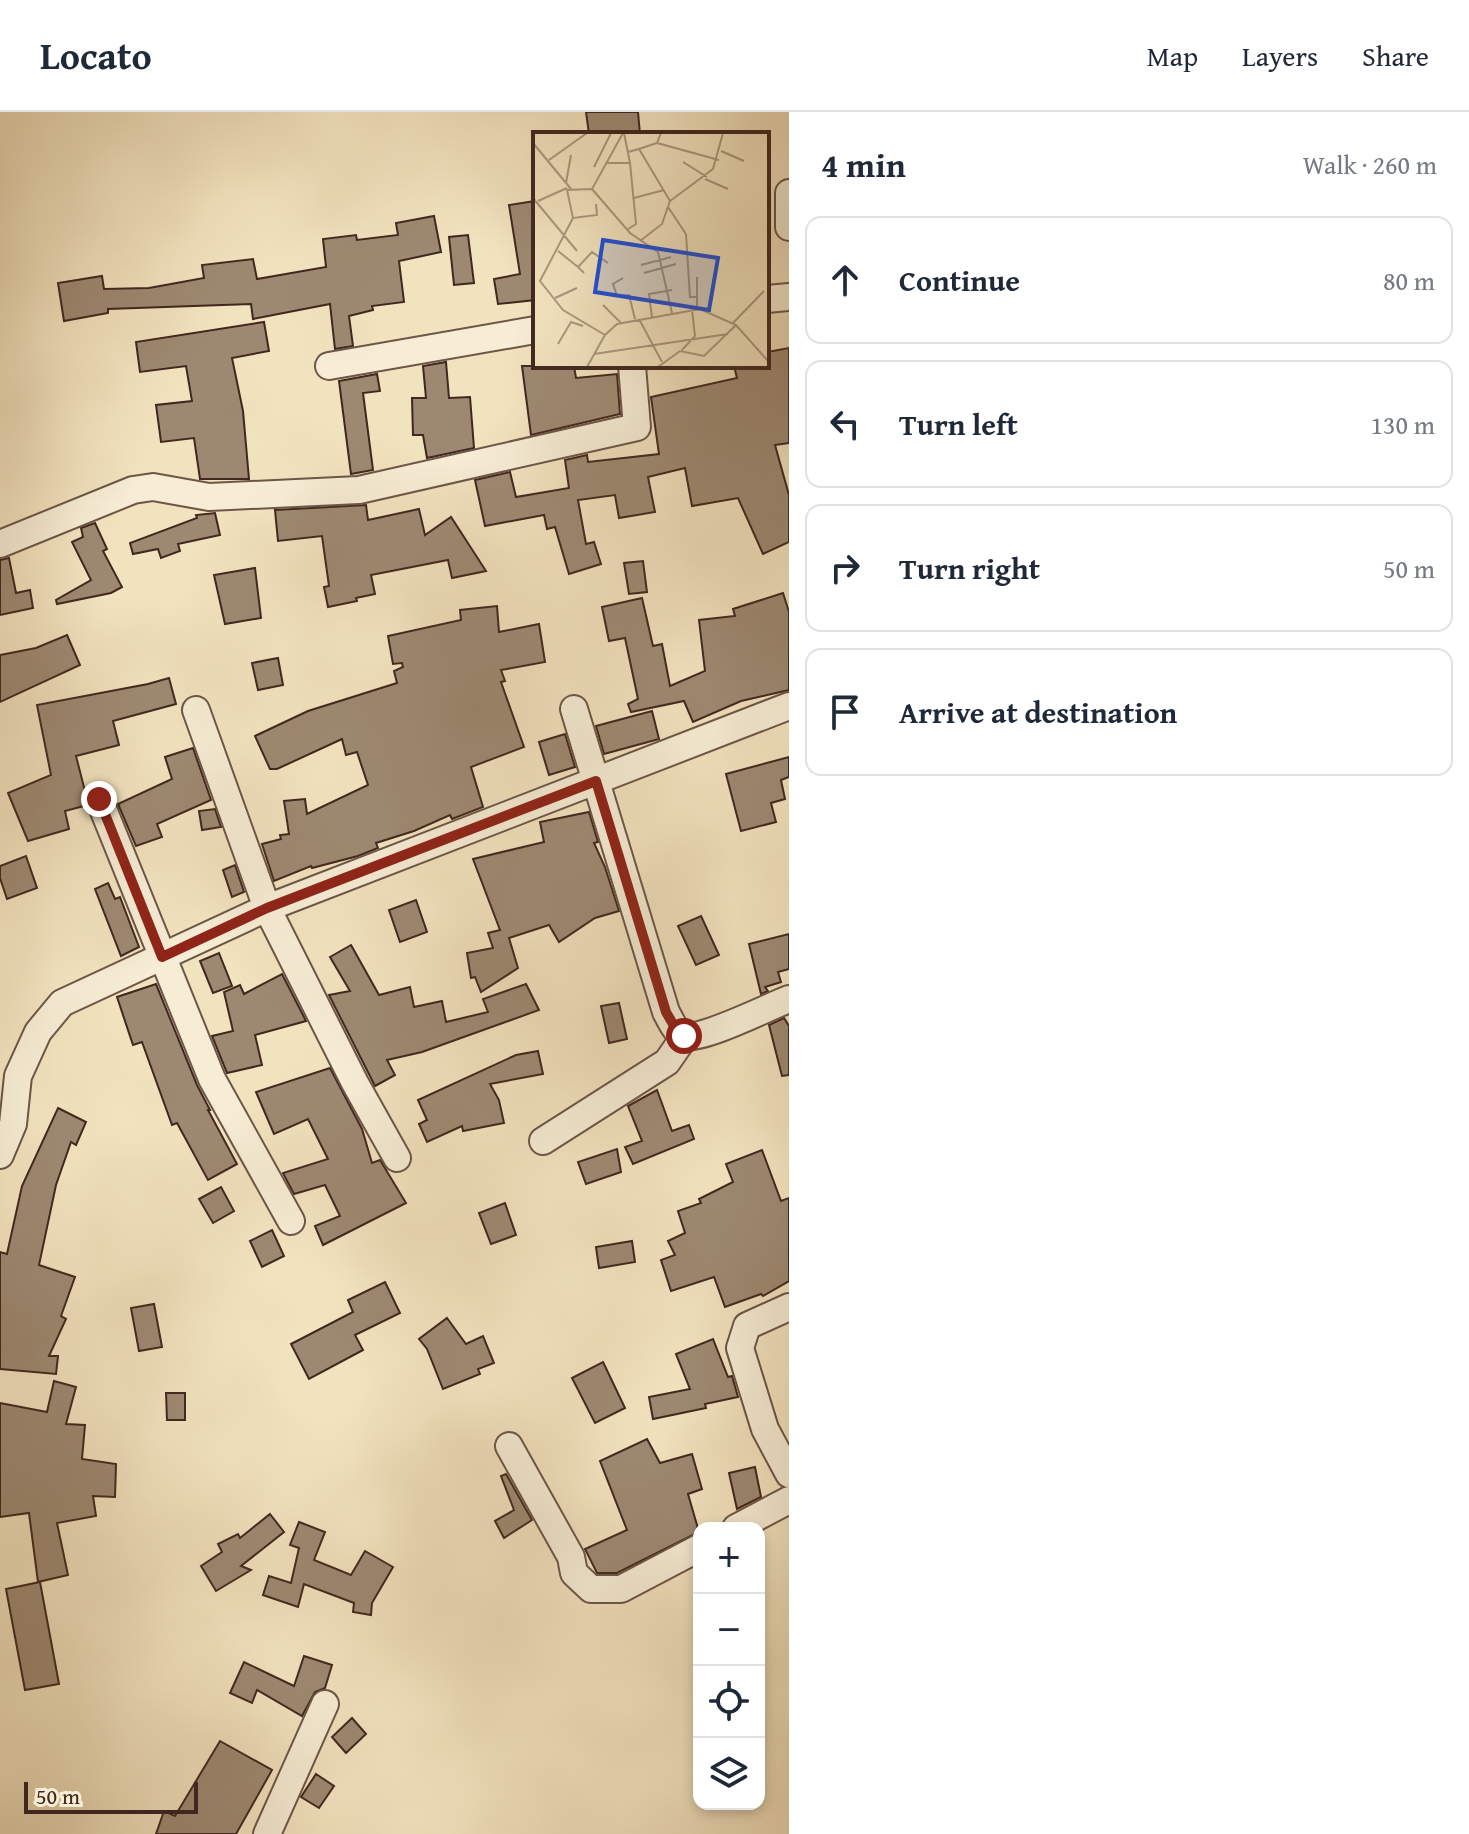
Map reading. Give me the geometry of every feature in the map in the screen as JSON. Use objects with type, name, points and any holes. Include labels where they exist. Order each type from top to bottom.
[{"type":"street","points":[[789,193],[789,227]]},
{"type":"street","points":[[769,299],[789,297]]},
{"type":"street","points":[[329,366],[533,330]]},
{"type":"street","points":[[0,544],[133,490],[153,487],[209,497],[359,490],[637,427],[632,368]]},
{"type":"street","points":[[0,1155],[13,1124],[18,1076],[38,1032],[62,1003],[267,908],[789,706]]},
{"type":"street","points":[[574,709],[666,1012],[677,1031],[685,1036],[703,1035],[789,999]]},
{"type":"street","points":[[196,710],[267,908],[355,1083],[397,1158]]},
{"type":"street","points":[[99,799],[212,1079],[291,1221]]},
{"type":"street","points":[[543,1141],[667,1062],[685,1036]]},
{"type":"street","points":[[789,1307],[747,1326],[740,1348],[765,1429],[789,1474]]},
{"type":"street","points":[[509,1446],[571,1557],[574,1573],[591,1589],[621,1589],[693,1551]]},
{"type":"street","points":[[747,1522],[789,1500]]},
{"type":"street","points":[[267,1834],[325,1704]]},
{"type":"building","points":[[586,112],[638,112],[640,132],[589,132]]},
{"type":"building","points":[[533,201],[533,300],[498,304],[494,279],[520,274],[509,205]]},
{"type":"building","points":[[434,216],[441,252],[399,261],[404,302],[372,306],[373,310],[349,316],[353,346],[335,349],[330,304],[253,319],[251,304],[108,309],[108,313],[64,321],[58,283],[102,276],[104,289],[149,288],[204,278],[202,265],[253,259],[257,279],[326,267],[323,239],[356,235],[357,240],[398,235],[396,223]]},
{"type":"building","points":[[468,235],[474,283],[454,285],[449,237]]},
{"type":"building","points":[[264,322],[269,351],[232,358],[243,411],[249,479],[200,479],[194,438],[161,442],[156,405],[192,401],[186,366],[140,372],[136,342]]},
{"type":"building","points":[[789,348],[789,443],[775,445],[789,495],[789,542],[763,554],[738,498],[692,506],[685,468],[648,477],[655,512],[619,518],[615,495],[578,500],[586,544],[594,542],[601,564],[569,574],[555,527],[547,529],[544,515],[485,526],[475,480],[510,472],[516,497],[569,488],[565,460],[587,455],[588,462],[659,454],[651,397],[737,378],[734,368],[769,368],[769,352]]},
{"type":"building","points":[[446,362],[449,398],[470,397],[474,448],[427,458],[423,435],[413,435],[412,398],[426,398],[423,366]]},
{"type":"building","points":[[522,366],[574,368],[576,378],[617,374],[620,414],[531,435]]},
{"type":"building","points":[[377,374],[380,391],[363,393],[373,470],[351,474],[339,381]]},
{"type":"building","points":[[366,505],[368,520],[419,509],[425,535],[451,517],[486,571],[452,578],[448,560],[371,575],[375,594],[328,607],[324,587],[329,586],[322,536],[278,541],[275,510]]},
{"type":"building","points":[[215,513],[220,535],[178,544],[180,551],[161,558],[158,549],[133,554],[130,543],[197,518],[196,515]]},
{"type":"building","points":[[95,523],[107,549],[103,551],[122,587],[111,593],[57,604],[56,600],[91,580],[72,542],[83,537],[81,528]]},
{"type":"building","points":[[9,558],[16,593],[30,590],[33,608],[0,615],[0,560]]},
{"type":"building","points":[[643,561],[647,592],[629,594],[624,563]]},
{"type":"building","points":[[255,568],[261,618],[225,624],[214,575]]},
{"type":"building","points":[[783,593],[789,612],[789,690],[741,701],[693,722],[684,701],[631,712],[628,704],[638,699],[625,638],[609,641],[602,607],[642,598],[653,646],[662,644],[670,686],[705,671],[699,620],[735,616],[733,609]]},
{"type":"building","points":[[497,606],[499,632],[539,624],[545,662],[501,670],[505,681],[501,682],[524,747],[471,767],[483,807],[452,819],[450,815],[376,843],[378,848],[358,856],[311,866],[274,881],[262,844],[289,834],[284,801],[305,799],[307,814],[368,785],[357,752],[346,755],[342,739],[277,769],[270,769],[255,736],[308,711],[397,683],[394,671],[403,667],[402,663],[393,664],[388,636],[461,620],[460,610]]},
{"type":"building","points":[[67,635],[80,665],[0,702],[0,655],[36,648]]},
{"type":"building","points":[[278,658],[283,685],[258,690],[252,663]]},
{"type":"building","points":[[169,678],[176,704],[113,721],[119,745],[76,756],[85,791],[84,806],[65,811],[69,829],[28,841],[8,793],[51,775],[37,705]]},
{"type":"building","points":[[652,711],[659,739],[604,754],[596,726]]},
{"type":"building","points":[[565,734],[575,767],[549,775],[539,742]]},
{"type":"building","points":[[193,748],[211,800],[157,824],[162,837],[136,846],[118,804],[172,779],[165,757]]},
{"type":"building","points":[[789,757],[789,777],[781,780],[785,799],[771,803],[776,822],[741,831],[726,774]]},
{"type":"building","points":[[215,809],[221,827],[202,830],[199,811]]},
{"type":"building","points":[[589,812],[598,842],[594,843],[619,911],[595,918],[559,942],[549,925],[509,938],[518,968],[481,992],[475,977],[471,978],[467,953],[493,948],[488,933],[500,930],[473,859],[544,842],[540,822]]},
{"type":"building","points":[[26,856],[37,888],[7,899],[0,878],[0,866]]},
{"type":"building","points":[[235,865],[244,892],[232,897],[223,870]]},
{"type":"building","points":[[108,883],[115,899],[120,897],[139,947],[121,956],[95,889]]},
{"type":"building","points":[[416,900],[427,932],[400,942],[389,910]]},
{"type":"building","points":[[701,916],[719,955],[696,965],[678,926]]},
{"type":"building","points":[[789,934],[789,969],[778,972],[781,982],[765,987],[768,991],[761,994],[749,944]]},
{"type":"building","points":[[351,945],[379,995],[410,987],[414,1007],[442,1001],[446,1022],[488,1012],[483,999],[526,984],[539,1010],[422,1052],[387,1060],[395,1075],[375,1086],[329,995],[350,991],[330,957]]},
{"type":"building","points":[[219,953],[232,986],[213,993],[200,961]]},
{"type":"building","points":[[282,974],[306,1021],[255,1035],[262,1065],[227,1073],[212,1036],[233,1031],[224,992],[240,985],[244,994]]},
{"type":"building","points":[[156,984],[208,1110],[237,1164],[208,1180],[177,1123],[172,1125],[142,1042],[133,1045],[117,997]]},
{"type":"building","points":[[619,1003],[627,1039],[609,1043],[601,1006]]},
{"type":"building","points":[[784,1018],[789,1026],[789,1075],[782,1076],[769,1025]]},
{"type":"building","points":[[538,1051],[543,1074],[490,1084],[499,1100],[504,1123],[463,1131],[462,1126],[427,1142],[419,1124],[427,1120],[418,1100],[516,1055]]},
{"type":"building","points":[[330,1068],[362,1129],[372,1163],[380,1160],[406,1203],[323,1245],[315,1226],[340,1216],[325,1185],[294,1194],[283,1173],[328,1159],[308,1119],[274,1134],[256,1092]]},
{"type":"building","points":[[657,1090],[672,1131],[689,1125],[694,1139],[633,1164],[625,1147],[642,1141],[628,1106]]},
{"type":"building","points":[[58,1108],[86,1122],[76,1145],[71,1142],[56,1185],[39,1265],[75,1277],[61,1316],[66,1319],[49,1356],[58,1356],[56,1374],[0,1369],[0,1252],[7,1254],[22,1186]]},
{"type":"building","points":[[617,1149],[621,1172],[586,1184],[578,1162]]},
{"type":"building","points":[[762,1150],[781,1201],[789,1198],[789,1281],[763,1296],[761,1294],[725,1307],[714,1277],[671,1291],[661,1260],[675,1255],[668,1241],[685,1233],[678,1211],[701,1203],[699,1199],[733,1182],[726,1164]]},
{"type":"building","points":[[221,1187],[234,1211],[213,1223],[199,1199]]},
{"type":"building","points":[[505,1203],[516,1235],[491,1244],[479,1213]]},
{"type":"building","points":[[272,1230],[284,1256],[262,1267],[250,1241]]},
{"type":"building","points":[[632,1241],[635,1262],[599,1268],[596,1247]]},
{"type":"building","points":[[385,1282],[400,1313],[355,1335],[363,1350],[309,1379],[291,1344],[353,1312],[348,1300]]},
{"type":"building","points":[[154,1304],[162,1347],[139,1351],[131,1308]]},
{"type":"building","points":[[447,1318],[466,1344],[483,1336],[494,1363],[478,1369],[480,1374],[443,1389],[427,1349],[419,1339]]},
{"type":"building","points":[[713,1339],[728,1377],[732,1376],[738,1397],[705,1404],[706,1408],[653,1419],[649,1397],[690,1389],[676,1354]]},
{"type":"building","points":[[603,1362],[625,1408],[595,1423],[572,1378]]},
{"type":"building","points":[[54,1381],[76,1387],[66,1424],[85,1425],[82,1459],[116,1464],[115,1497],[93,1496],[96,1516],[57,1523],[68,1575],[38,1582],[29,1513],[0,1517],[0,1403],[47,1412]]},
{"type":"building","points":[[166,1393],[185,1393],[185,1420],[167,1420]]},
{"type":"building","points":[[647,1439],[660,1463],[692,1454],[702,1489],[688,1494],[696,1522],[693,1522],[693,1535],[617,1573],[597,1573],[585,1549],[627,1530],[600,1461]]},
{"type":"building","points":[[755,1467],[761,1497],[737,1509],[729,1473]]},
{"type":"building","points":[[506,1474],[532,1520],[504,1538],[495,1521],[514,1510],[501,1476]]},
{"type":"building","points":[[270,1514],[284,1532],[241,1566],[251,1570],[216,1591],[201,1566],[222,1552],[218,1544],[238,1534],[240,1538]]},
{"type":"building","points":[[299,1522],[325,1532],[314,1560],[351,1575],[365,1551],[393,1567],[372,1603],[371,1615],[353,1612],[354,1603],[304,1584],[298,1607],[263,1595],[269,1576],[291,1583],[299,1548],[290,1545]]},
{"type":"building","points":[[40,1582],[59,1684],[25,1690],[6,1589]]},
{"type":"building","points":[[304,1656],[332,1665],[325,1688],[315,1692],[302,1716],[257,1690],[252,1703],[230,1693],[244,1662],[294,1686]]},
{"type":"building","points":[[352,1718],[366,1734],[346,1753],[332,1737]]},
{"type":"building","points":[[220,1741],[272,1770],[236,1834],[156,1834],[164,1811],[175,1816]]},
{"type":"building","points":[[316,1774],[334,1786],[319,1808],[301,1797]]},
{"type":"route","points":[[99,799],[162,957],[267,908],[596,781],[666,1012],[677,1031],[684,1036]]}]
